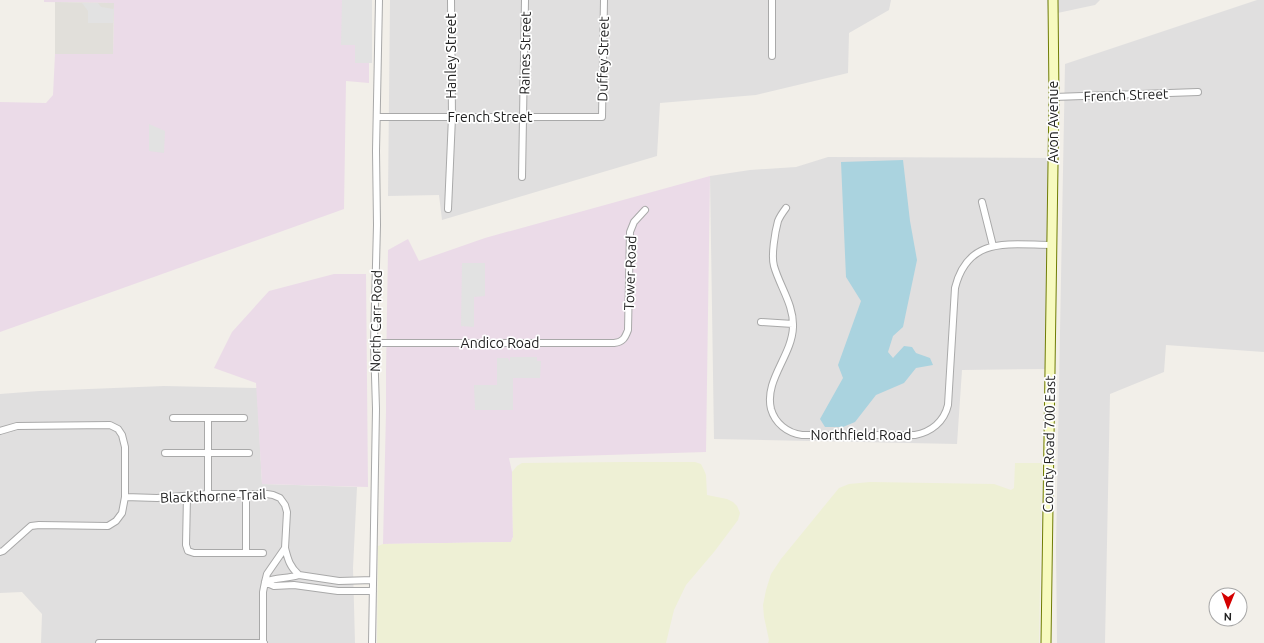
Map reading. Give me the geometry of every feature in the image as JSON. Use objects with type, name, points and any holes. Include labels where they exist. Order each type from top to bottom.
[{"type":"main road","name":"Avon Avenue","points":[[1052,245],[1054,97],[1053,0]]},
{"type":"main road","name":"County Road 700 East","points":[[1046,643],[1052,245]]},
{"type":"street","name":"North Carr Road","points":[[372,643],[376,409],[374,343],[377,225],[376,151],[379,0]]},
{"type":"street","name":"Hanley Street","points":[[448,209],[452,117],[451,0]]},
{"type":"street","name":"Raines Street","points":[[522,177],[525,0]]},
{"type":"street","name":"Duffey Street","points":[[602,117],[604,0]]},
{"type":"street","points":[[772,0],[772,56]]},
{"type":"street","name":"French Street","points":[[1054,97],[1198,92]]},
{"type":"street","name":"French Street","points":[[377,117],[602,117]]},
{"type":"street","points":[[982,202],[993,246]]},
{"type":"street","name":"Northfield Road","points":[[786,208],[778,221],[773,259],[774,267],[791,308],[793,324],[792,337],[773,384],[770,398],[774,417],[784,427],[797,434],[808,436],[915,435],[924,433],[933,428],[941,420],[947,410],[948,405],[955,288],[960,272],[970,259],[982,250],[993,246],[1052,245]]},
{"type":"street","name":"Tower Road","points":[[624,339],[628,330],[630,232],[634,222],[645,210]]},
{"type":"street","points":[[761,322],[793,324]]},
{"type":"street","name":"Andico Road","points":[[374,343],[614,343],[624,339]]},
{"type":"street","points":[[173,418],[244,418]]},
{"type":"street","points":[[208,418],[208,494]]},
{"type":"street","points":[[0,431],[17,426],[110,425],[118,429],[122,435],[125,447],[125,497],[122,513],[116,521],[108,526],[31,526],[0,552]]},
{"type":"street","points":[[165,453],[249,454]]},
{"type":"street","name":"Blackthorne Trail","points":[[125,497],[157,498],[208,494],[273,494],[280,498],[285,504],[285,548]]},
{"type":"street","points":[[246,494],[246,552]]},
{"type":"street","points":[[186,496],[186,545],[188,551],[194,553],[263,553]]},
{"type":"street","points":[[285,548],[290,566],[299,575]]},
{"type":"street","points":[[99,643],[264,643],[263,592],[265,582],[267,574],[285,548]]},
{"type":"street","points":[[265,582],[273,579],[299,575],[339,581],[373,580]]},
{"type":"street","points":[[265,582],[274,586],[294,585],[338,591],[373,591]]},
{"type":"shaded area","points":[[44,0],[369,0],[369,83],[346,81],[344,209],[0,332],[0,102],[46,103],[53,95],[55,54],[113,54],[114,3],[44,2]]},
{"type":"shaded area","points":[[342,0],[372,0],[372,63],[355,63],[355,45],[341,45]]},
{"type":"shaded area","points":[[390,0],[891,0],[889,10],[849,33],[848,73],[756,95],[660,103],[657,156],[442,220],[439,195],[388,196]]},
{"type":"shaded area","points":[[1047,0],[1100,0],[1095,5],[1048,15]]},
{"type":"shaded area","points":[[1257,0],[1264,0],[1264,352],[1166,345],[1164,372],[1110,394],[1105,643],[1057,643],[1056,547],[1065,64]]},
{"type":"shaded area","points":[[55,2],[114,3],[113,54],[55,54]]},
{"type":"shaded area","points":[[82,3],[98,3],[101,7],[114,9],[113,23],[88,23],[88,11]]},
{"type":"shaded area","points":[[149,124],[165,131],[164,153],[149,151]]},
{"type":"shaded area","points":[[828,157],[1052,158],[1048,369],[962,370],[957,444],[714,439],[710,176],[750,170],[796,167]]},
{"type":"shaded area","points":[[710,176],[706,452],[509,458],[512,472],[513,537],[511,542],[383,544],[388,250],[408,239],[419,261],[485,238]]},
{"type":"shaded area","points":[[462,263],[485,263],[485,296],[474,297],[474,327],[461,326]]},
{"type":"shaded area","points":[[334,274],[366,274],[368,487],[262,484],[256,383],[214,368],[232,332],[269,291]]},
{"type":"shaded area","points":[[510,357],[537,357],[537,361],[541,361],[540,378],[513,378],[513,410],[475,410],[474,385],[497,385],[497,358],[508,358],[510,362]]},
{"type":"shaded area","points":[[164,386],[257,388],[262,484],[357,487],[353,568],[355,643],[41,643],[42,614],[22,592],[0,593],[0,394]]},
{"type":"green space","points":[[695,462],[701,464],[706,475],[707,495],[727,499],[733,502],[737,506],[740,513],[738,520],[714,552],[686,585],[674,610],[666,643],[377,643],[378,546],[383,544],[511,542],[513,537],[512,472],[517,466],[522,463]]},
{"type":"green space","points":[[1015,463],[1042,463],[1039,643],[768,643],[769,640],[763,605],[771,574],[781,559],[839,488],[849,484],[870,482],[994,484],[1011,490],[1014,488]]},
{"type":"water","points":[[903,160],[910,221],[917,260],[903,327],[893,336],[888,352],[893,358],[904,346],[912,347],[916,353],[930,358],[933,365],[916,368],[904,383],[876,395],[855,422],[843,427],[825,427],[820,419],[843,378],[838,365],[861,301],[846,277],[841,162]]}]
